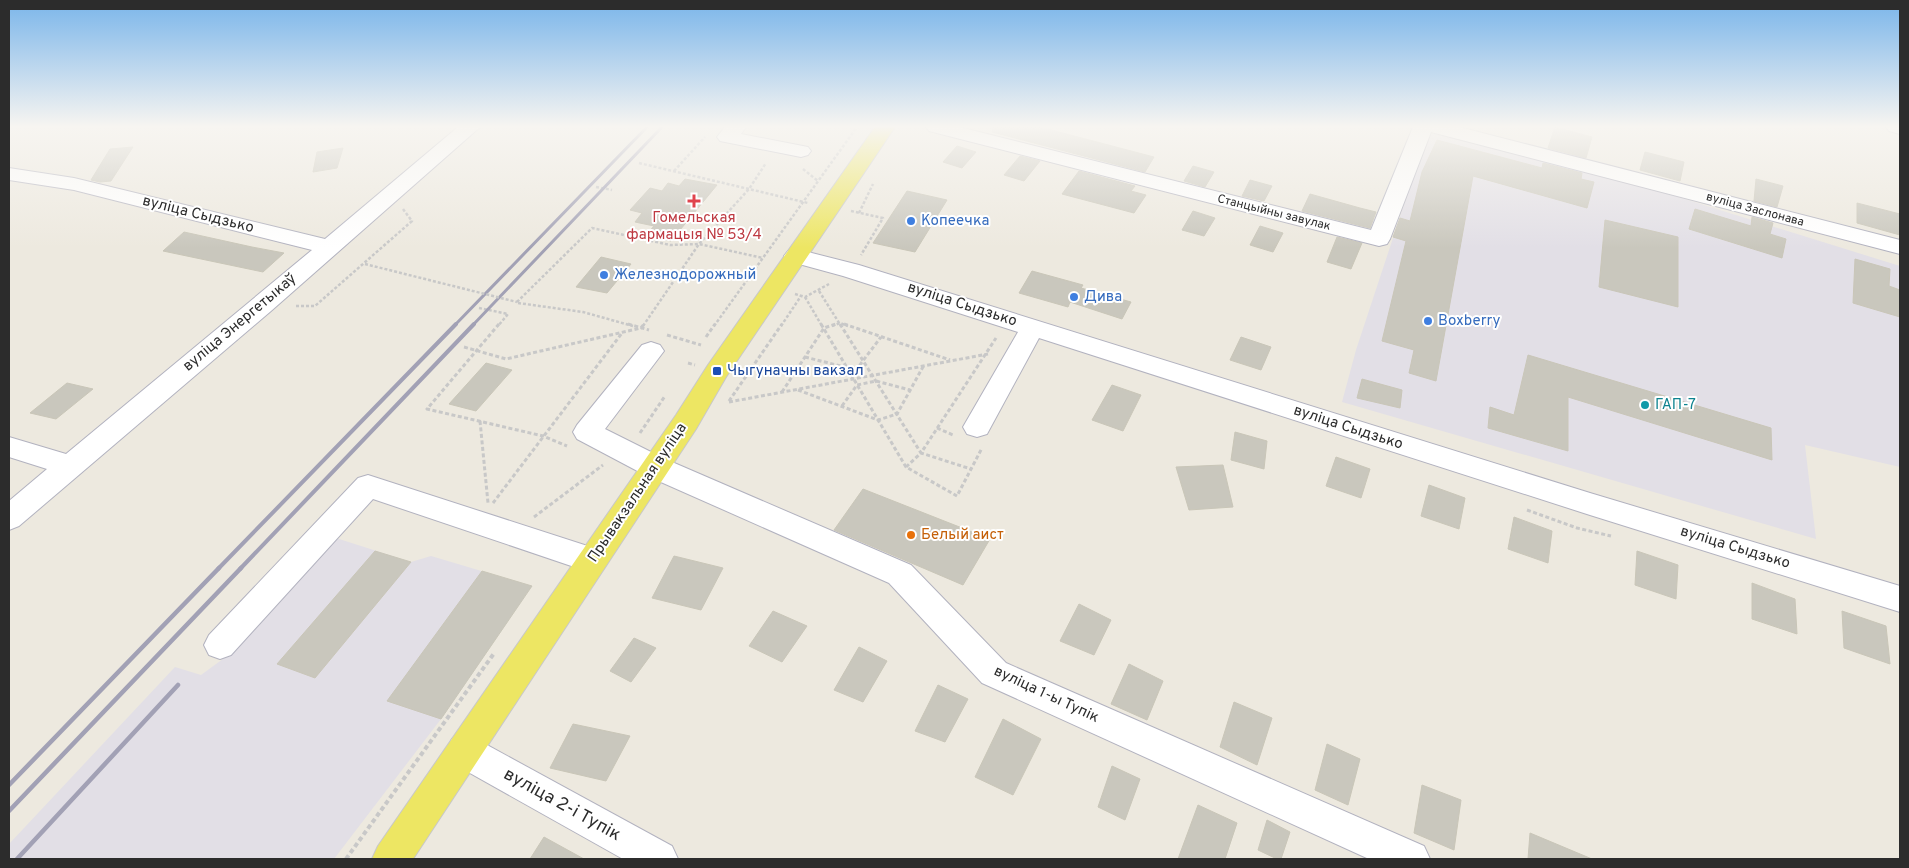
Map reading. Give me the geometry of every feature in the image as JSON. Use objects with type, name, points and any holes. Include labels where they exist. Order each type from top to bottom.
[{"type":"main road","name":"Прывакзальная вуліца","points":[[391,859],[655,467],[782,291],[796,256],[857,168]]},
{"type":"street","name":"вуліца Энергетыкаў","points":[[9,518],[422,168]]},
{"type":"street","name":"Станцыйны завулак","points":[[1096,168],[1379,239],[1407,168]]},
{"type":"street","name":"вуліца Заслонава","points":[[1593,168],[1900,247]]},
{"type":"street","name":"вуліца Сыдзько","points":[[9,174],[74,184],[329,247]]},
{"type":"street","name":"вуліца Сыдзько","points":[[796,256],[851,270],[1029,334],[1900,598]]},
{"type":"street","points":[[981,434],[1029,334]]},
{"type":"street","name":"вуліца 1-ы Тупік","points":[[646,340],[587,432],[655,467],[900,574],[994,673],[1411,859]]},
{"type":"street","points":[[9,447],[71,466]]},
{"type":"street","points":[[220,646],[368,486],[592,560]]},
{"type":"street","name":"вуліца 2-і Тупік","points":[[464,751],[659,859]]},
{"type":"path","points":[[657,168],[803,202],[883,218],[851,270],[819,291],[782,291],[706,337]]},
{"type":"path","points":[[674,172],[678,168]]},
{"type":"path","points":[[646,340],[699,244],[749,189],[763,168]]},
{"type":"path","points":[[807,168],[818,181]]},
{"type":"path","points":[[763,258],[828,168]]},
{"type":"path","points":[[596,187],[612,190]]},
{"type":"path","points":[[315,306],[412,221]]},
{"type":"path","points":[[517,302],[592,228],[670,245],[699,244],[763,258],[782,291],[824,328],[906,467],[957,496],[971,469],[981,434]]},
{"type":"path","points":[[365,264],[517,302],[583,312],[646,340]]},
{"type":"path","points":[[782,291],[729,402],[988,354]]},
{"type":"path","points":[[819,291],[921,453],[971,469]]},
{"type":"path","points":[[479,308],[508,314],[427,409],[543,436]]},
{"type":"path","points":[[782,392],[824,328],[840,323],[951,360]]},
{"type":"path","points":[[480,421],[489,507],[622,332]]},
{"type":"path","points":[[464,347],[506,358],[622,332],[646,340],[701,345]]},
{"type":"path","points":[[906,467],[921,453],[988,354],[999,334],[1029,334]]},
{"type":"path","points":[[805,357],[856,370],[881,337]]},
{"type":"path","points":[[797,389],[878,420],[897,414],[924,365]]},
{"type":"path","points":[[842,406],[857,385],[876,381],[910,390]]},
{"type":"path","points":[[512,534],[622,450],[639,434],[665,396]]},
{"type":"path","points":[[346,859],[497,649]]},
{"type":"shaded area","points":[[1416,168],[1570,168],[1675,196],[1900,266],[1900,467],[1805,445],[1816,539],[1342,402],[1356,350]]},
{"type":"shaded area","points":[[336,538],[411,562],[431,556],[532,586],[441,719],[334,859],[9,859],[9,844],[175,667],[201,675],[238,648]]},
{"type":"building","points":[[99,168],[120,168],[111,181],[100,182],[91,180]]},
{"type":"building","points":[[314,168],[337,168],[337,168],[313,172]]},
{"type":"building","points":[[1010,168],[1035,168],[1024,181],[1004,175]]},
{"type":"building","points":[[1128,168],[1148,168],[1145,172]]},
{"type":"building","points":[[1192,168],[1214,172],[1205,187],[1184,181]]},
{"type":"building","points":[[1424,168],[1561,168],[1582,173],[1581,179],[1594,182],[1587,208],[1473,176],[1436,381],[1409,373],[1414,350],[1382,341],[1406,241],[1393,237],[1400,218],[1410,221]]},
{"type":"building","points":[[1641,168],[1683,168],[1680,181],[1640,170]]},
{"type":"building","points":[[1079,171],[1135,186],[1131,191],[1146,195],[1134,213],[1062,194]]},
{"type":"building","points":[[685,179],[717,185],[671,241],[646,235],[654,226],[635,222],[642,213],[630,210],[650,188],[662,191],[668,183],[679,186]]},
{"type":"building","points":[[1756,179],[1783,186],[1777,207],[1754,201]]},
{"type":"building","points":[[1250,180],[1272,186],[1264,201],[1242,196]]},
{"type":"building","name":"Копеечка","points":[[907,191],[947,200],[915,252],[873,243]]},
{"type":"building","points":[[1310,194],[1376,212],[1370,228],[1302,211]]},
{"type":"building","points":[[1857,203],[1900,214],[1900,235],[1857,223]]},
{"type":"building","points":[[1695,209],[1751,226],[1752,217],[1773,223],[1770,234],[1786,239],[1782,258],[1689,229]]},
{"type":"building","points":[[1193,211],[1215,218],[1204,236],[1182,230]]},
{"type":"building","points":[[1605,220],[1678,237],[1678,307],[1599,287]]},
{"type":"building","points":[[1260,226],[1283,233],[1273,252],[1250,245]]},
{"type":"building","points":[[184,232],[284,253],[263,272],[163,251]]},
{"type":"building","points":[[1337,237],[1362,243],[1351,269],[1327,262]]},
{"type":"building","name":"Железнодорожный","points":[[601,257],[631,264],[607,293],[576,287]]},
{"type":"building","points":[[1855,259],[1890,269],[1889,286],[1900,290],[1900,317],[1853,303]]},
{"type":"building","name":"Дива","points":[[1032,271],[1083,285],[1081,288],[1131,302],[1122,319],[1070,302],[1068,307],[1019,293]]},
{"type":"building","points":[[1241,337],[1271,347],[1261,370],[1230,360]]},
{"type":"building","name":"ГАП-7","points":[[1528,355],[1771,428],[1772,460],[1568,397],[1568,451],[1488,428],[1490,407],[1514,415]]},
{"type":"building","points":[[486,363],[512,370],[476,411],[449,404]]},
{"type":"building","points":[[1362,379],[1402,390],[1400,408],[1357,398]]},
{"type":"building","points":[[67,383],[93,389],[56,419],[30,413]]},
{"type":"building","points":[[1112,385],[1141,395],[1123,431],[1092,420]]},
{"type":"building","points":[[1235,432],[1267,441],[1264,469],[1231,460]]},
{"type":"building","points":[[1336,457],[1370,469],[1361,498],[1326,486]]},
{"type":"building","points":[[1223,465],[1233,507],[1189,510],[1176,467]]},
{"type":"building","points":[[1429,485],[1465,498],[1459,529],[1421,516]]},
{"type":"building","name":"Белый аист","points":[[863,489],[990,539],[963,585],[834,530]]},
{"type":"building","points":[[1514,517],[1552,531],[1548,563],[1508,549]]},
{"type":"building","points":[[375,551],[411,562],[315,678],[277,664]]},
{"type":"building","points":[[1637,551],[1678,565],[1676,599],[1635,585]]},
{"type":"building","points":[[674,556],[723,568],[701,610],[652,598]]},
{"type":"building","points":[[482,571],[532,586],[441,719],[387,701]]},
{"type":"building","points":[[1752,583],[1795,599],[1797,634],[1752,619]]},
{"type":"building","points":[[1079,604],[1111,620],[1094,655],[1060,641]]},
{"type":"building","points":[[773,611],[807,626],[782,662],[749,646]]},
{"type":"building","points":[[1842,611],[1886,626],[1890,664],[1844,648]]},
{"type":"building","points":[[634,638],[656,648],[631,682],[610,671]]},
{"type":"building","points":[[859,647],[887,661],[863,702],[834,690]]},
{"type":"building","points":[[1129,664],[1163,681],[1147,720],[1111,704]]},
{"type":"building","points":[[938,685],[968,699],[945,742],[915,731]]},
{"type":"building","points":[[1234,702],[1272,718],[1257,765],[1220,747]]},
{"type":"building","points":[[1003,719],[1041,739],[1013,795],[975,777]]},
{"type":"building","points":[[573,724],[630,736],[606,781],[550,768]]},
{"type":"building","points":[[1327,744],[1360,759],[1348,805],[1315,790]]},
{"type":"building","points":[[1112,766],[1140,779],[1125,820],[1098,807]]},
{"type":"building","points":[[1422,785],[1461,800],[1454,850],[1414,833]]},
{"type":"building","points":[[1198,805],[1237,823],[1225,859],[1178,859]]},
{"type":"building","points":[[1267,820],[1290,832],[1281,859],[1258,850]]},
{"type":"building","points":[[1530,833],[1592,859],[1528,859]]},
{"type":"building","points":[[544,837],[584,859],[530,859]]},
{"type":"railway","points":[[454,326],[608,168]]},
{"type":"railway","points":[[472,326],[623,168]]},
{"type":"railway","points":[[218,569],[456,324]]},
{"type":"railway","points":[[240,569],[474,324]]},
{"type":"railway","points":[[9,785],[219,568]]},
{"type":"railway","points":[[9,811],[241,568]]},
{"type":"railway","points":[[17,859],[178,685]]},
{"type":"place","name":"Гомельская фармацыя № 53/4","points":[[694,201]]},
{"type":"place","name":"Копеечка","points":[[911,221]]},
{"type":"place","name":"Железнодорожный","points":[[604,275]]},
{"type":"place","name":"Дива","points":[[1074,297]]},
{"type":"place","name":"Boxberry","points":[[1428,321]]},
{"type":"place","name":"Чыгуначны вакзал","points":[[717,371]]},
{"type":"place","name":"ГАП-7","points":[[1645,405]]},
{"type":"place","name":"Белый аист","points":[[911,535]]}]
